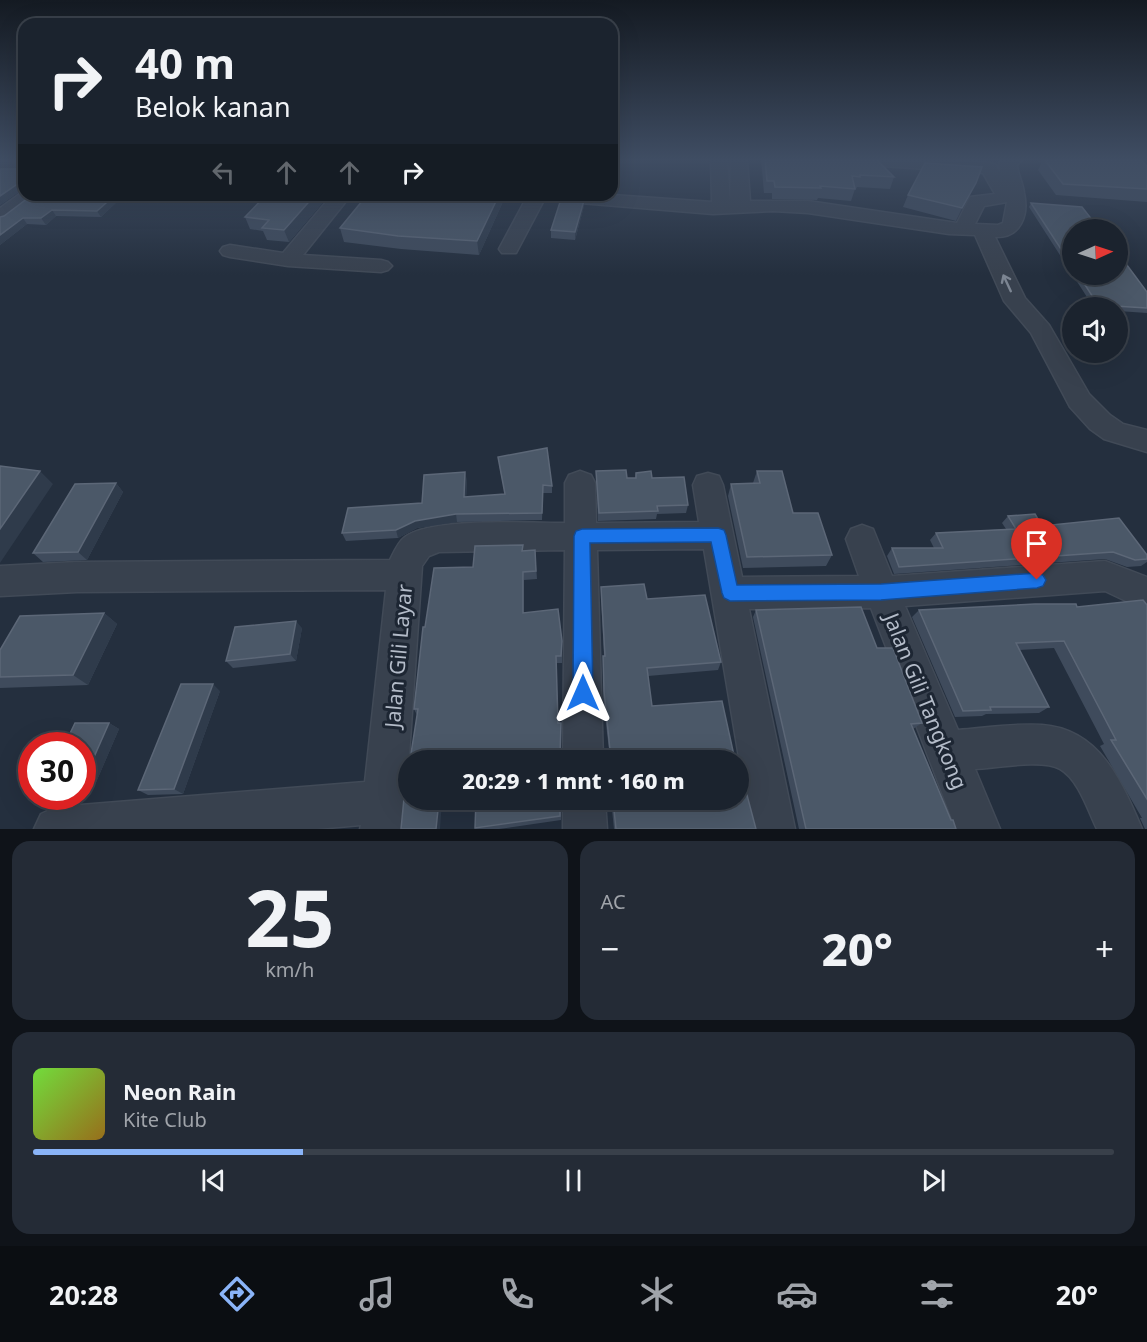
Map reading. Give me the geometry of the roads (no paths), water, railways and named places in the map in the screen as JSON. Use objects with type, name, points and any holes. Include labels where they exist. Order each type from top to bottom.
[{"type":"street","points":[[721,198],[721,207]]},
{"type":"street","points":[[741,198],[741,206]]},
{"type":"street","points":[[1001,198],[977,201],[982,230],[1015,301],[1041,330],[1064,375],[1085,407],[1114,432],[1147,441]]},
{"type":"street","points":[[618,200],[721,207],[782,205],[826,209],[903,223],[982,230],[1012,225],[1016,198]]},
{"type":"street","points":[[0,217],[23,201]]},
{"type":"street","points":[[288,260],[337,201]]},
{"type":"street","points":[[508,249],[534,201]]},
{"type":"street","points":[[230,251],[288,260],[381,266]]},
{"type":"street","points":[[580,483],[584,750]]},
{"type":"street","points":[[708,485],[773,829]]},
{"type":"street","points":[[582,536],[718,535]]},
{"type":"street","name":"Jalan Gili Layar","points":[[384,816],[406,561],[411,551],[424,541],[439,538],[582,536]]},
{"type":"street","name":"Jalan Gili Tangkong","points":[[862,539],[881,592],[978,829]]},
{"type":"street","points":[[0,581],[77,577],[405,575]]},
{"type":"street","points":[[730,593],[881,592],[1104,576],[1126,583],[1147,595]]},
{"type":"street","points":[[948,751],[1042,745],[1067,750],[1090,771],[1120,829]]},
{"type":"street","points":[[584,810],[585,829]]},
{"type":"street","points":[[56,829],[384,816]]}]
